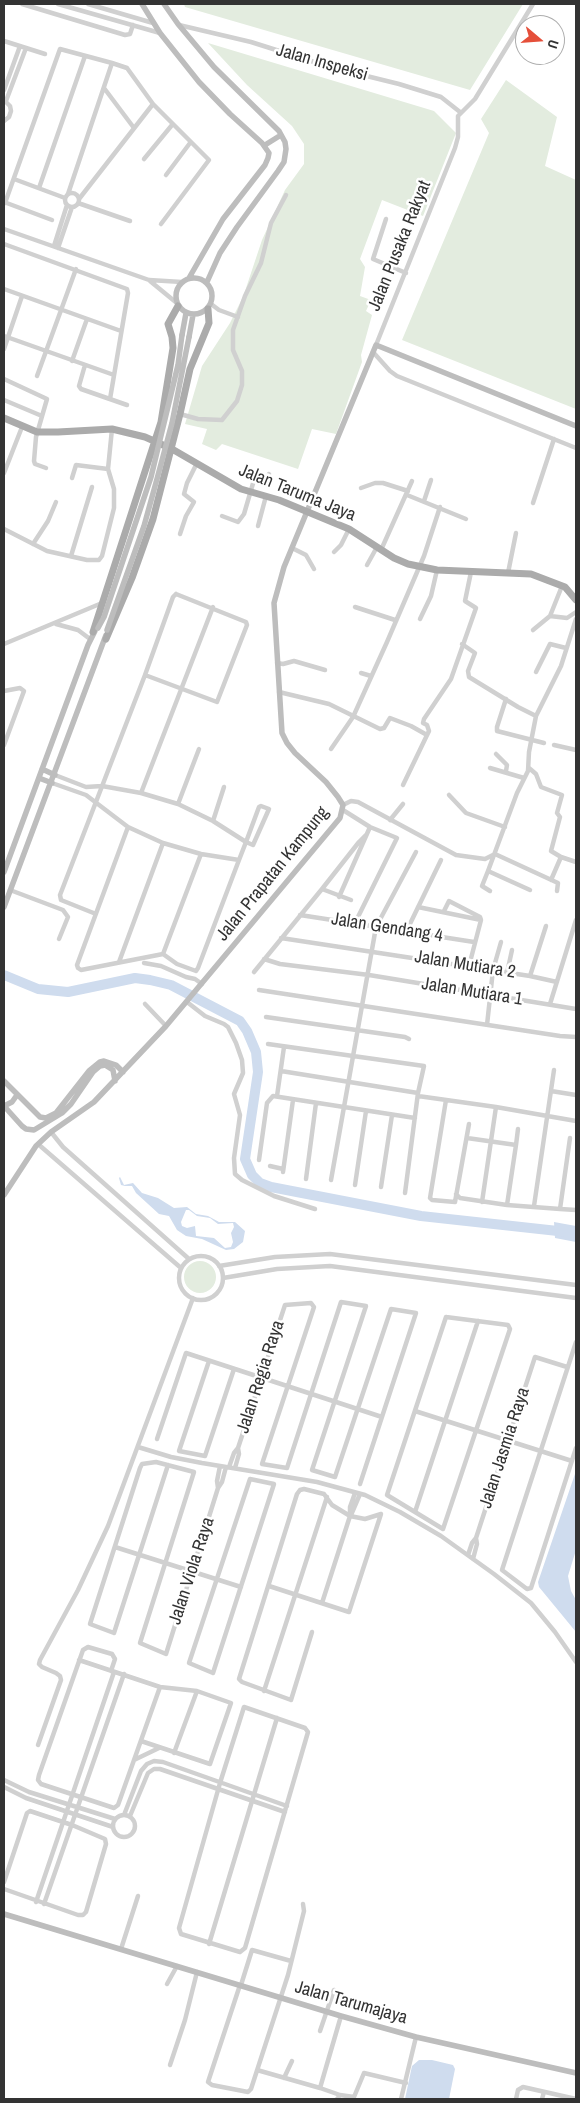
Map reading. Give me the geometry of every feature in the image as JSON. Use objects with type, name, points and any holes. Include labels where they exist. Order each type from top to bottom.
[{"type":"main road","points":[[94,633],[161,422],[173,348],[168,324],[178,305]]},
{"type":"main road","points":[[106,639],[140,556],[155,511],[172,449],[193,357],[209,323],[209,307]]},
{"type":"main road","name":"Jalan Taruma Jaya","points":[[4,418],[37,432],[112,429],[129,432],[172,449],[223,480],[250,492],[266,496],[349,528],[401,562],[419,568],[437,570],[525,573],[562,586],[569,590],[576,600]]},
{"type":"street","points":[[22,4],[125,35],[130,34],[133,25]]},
{"type":"street","points":[[58,4],[160,33]]},
{"type":"street","points":[[88,4],[153,23]]},
{"type":"street","points":[[142,4],[160,33],[199,82],[230,114],[265,145],[268,153],[268,158],[264,165],[223,219],[189,278],[182,282],[177,289],[176,298],[178,305]]},
{"type":"street","points":[[164,4],[214,67],[282,135],[286,149],[284,162],[224,247],[207,282]]},
{"type":"street","points":[[460,112],[475,99],[533,4]]},
{"type":"street","name":"Jalan Inspeksi","points":[[178,24],[251,42],[330,66],[407,86],[441,97],[460,112]]},
{"type":"street","points":[[4,41],[44,54]]},
{"type":"street","points":[[4,90],[20,46]]},
{"type":"street","points":[[4,121],[9,117],[11,111],[5,101],[26,48]]},
{"type":"street","points":[[52,220],[4,203],[60,49],[127,68],[153,104],[209,160],[162,224]]},
{"type":"street","points":[[39,188],[84,56]]},
{"type":"street","points":[[56,247],[69,206],[66,196],[112,63]]},
{"type":"street","points":[[104,88],[134,128]]},
{"type":"street","points":[[69,206],[79,201],[153,104]]},
{"type":"street","name":"Jalan Pusaka Rakyat","points":[[307,511],[406,273],[455,148],[458,137],[457,120],[460,112]]},
{"type":"street","points":[[144,159],[172,124]]},
{"type":"street","points":[[265,145],[282,135]]},
{"type":"street","points":[[166,174],[190,142]]},
{"type":"street","points":[[14,179],[66,196],[75,193],[79,201],[130,221]]},
{"type":"street","points":[[180,414],[198,419],[222,420],[237,401],[242,384],[242,372],[233,350],[233,330],[261,263],[271,223],[286,195]]},
{"type":"street","points":[[386,219],[373,259],[406,273]]},
{"type":"street","points":[[4,229],[149,280],[182,282]]},
{"type":"street","points":[[4,244],[127,289],[128,293],[110,399]]},
{"type":"street","points":[[37,376],[76,269]]},
{"type":"street","points":[[149,280],[186,313],[199,314],[209,307],[213,299],[212,290],[207,282],[202,279],[189,278]]},
{"type":"street","points":[[4,290],[121,331]]},
{"type":"street","points":[[4,349],[6,337],[22,296]]},
{"type":"street","points":[[209,307],[238,317]]},
{"type":"street","points":[[4,908],[106,639],[107,630],[144,526],[172,423],[186,336],[186,313]]},
{"type":"street","points":[[4,872],[94,633],[110,598],[151,477],[178,365],[193,314]]},
{"type":"street","points":[[72,361],[86,319]]},
{"type":"street","points":[[6,337],[114,375]]},
{"type":"street","points":[[376,345],[576,426]]},
{"type":"street","points":[[373,352],[397,376],[576,448]]},
{"type":"street","points":[[86,365],[79,386],[81,389],[127,405]]},
{"type":"street","points":[[4,379],[47,399],[37,432],[34,463],[46,468]]},
{"type":"street","points":[[4,400],[42,416]]},
{"type":"street","points":[[4,473],[22,427]]},
{"type":"street","points":[[4,529],[48,550],[97,561],[102,556],[114,508],[114,489],[108,470],[112,429]]},
{"type":"street","points":[[533,503],[554,439]]},
{"type":"street","points":[[180,534],[186,516],[194,502],[184,494],[197,463]]},
{"type":"street","points":[[72,478],[76,465],[108,470]]},
{"type":"street","points":[[222,516],[239,521],[244,514],[255,479],[266,481],[269,474]]},
{"type":"street","points":[[424,501],[431,480]]},
{"type":"street","points":[[367,565],[379,548],[408,493],[412,481]]},
{"type":"street","points":[[361,488],[375,483],[382,483],[466,519]]},
{"type":"street","points":[[70,556],[92,487]]},
{"type":"street","points":[[258,526],[266,496]]},
{"type":"street","points":[[33,544],[48,521],[56,502]]},
{"type":"street","points":[[331,749],[353,716],[419,568],[440,507]]},
{"type":"street","name":"Jalan Prapatan Kampung","points":[[4,1195],[38,1144],[51,1132],[94,1102],[166,1026],[340,818],[344,809],[326,782],[286,743],[282,733],[274,602],[279,580],[307,511]]},
{"type":"street","points":[[334,552],[341,545],[349,528]]},
{"type":"street","points":[[508,573],[516,533]]},
{"type":"street","points":[[292,548],[306,554],[314,569]]},
{"type":"street","points":[[420,618],[431,596],[437,570]]},
{"type":"street","points":[[403,784],[429,729],[423,723],[424,719],[451,679],[476,608],[465,601],[471,572]]},
{"type":"street","points":[[533,630],[550,616],[562,586]]},
{"type":"street","points":[[96,914],[62,900],[60,896],[173,597],[179,594],[244,620],[247,625],[219,700],[214,701],[181,690],[144,675]]},
{"type":"street","points":[[4,644],[103,602]]},
{"type":"street","points":[[141,793],[213,607]]},
{"type":"street","points":[[355,607],[395,620]]},
{"type":"street","points":[[550,616],[566,618],[576,612]]},
{"type":"street","points":[[490,891],[482,886],[529,768],[531,739],[536,716],[557,675],[576,619]]},
{"type":"street","points":[[54,624],[94,633]]},
{"type":"street","points":[[462,644],[476,652],[468,668],[469,677],[536,716]]},
{"type":"street","points":[[536,672],[550,644],[566,648]]},
{"type":"street","points":[[277,663],[283,664],[294,661],[325,670]]},
{"type":"street","points":[[361,673],[370,676]]},
{"type":"street","points":[[4,691],[20,688],[24,691],[4,745]]},
{"type":"street","points":[[279,692],[323,702],[381,730],[390,718],[427,735]]},
{"type":"street","points":[[506,699],[497,731],[544,743]]},
{"type":"street","points":[[554,745],[576,750]]},
{"type":"street","points":[[178,804],[199,749]]},
{"type":"street","points":[[496,754],[507,765],[506,772]]},
{"type":"street","points":[[490,768],[524,778]]},
{"type":"street","points":[[529,768],[536,774],[540,787],[562,795],[557,813],[560,818],[550,850],[561,857],[576,862]]},
{"type":"street","points":[[42,769],[86,786],[102,786],[141,793],[178,804],[214,821],[246,842],[255,844],[268,808],[259,807],[246,842],[239,860],[198,970],[193,971],[177,964],[162,954],[81,970],[78,968],[77,965],[128,827]]},
{"type":"street","points":[[39,778],[86,795],[128,827],[164,843],[201,854],[239,860]]},
{"type":"street","points":[[214,821],[224,787]]},
{"type":"street","points":[[449,795],[466,813],[505,827]]},
{"type":"street","points":[[356,923],[397,838],[375,827],[370,827],[344,809],[351,801],[358,802],[456,855],[485,859],[495,854]]},
{"type":"street","points":[[390,820],[403,804]]},
{"type":"street","points":[[339,897],[370,827]]},
{"type":"street","points":[[254,972],[366,835]]},
{"type":"street","points":[[119,962],[164,843]]},
{"type":"street","points":[[331,1180],[369,975],[376,927],[416,852]]},
{"type":"street","points":[[162,954],[201,854]]},
{"type":"street","points":[[495,854],[559,884],[558,890]]},
{"type":"street","points":[[551,880],[561,857]]},
{"type":"street","points":[[407,930],[441,860]]},
{"type":"street","points":[[488,871],[530,890]]},
{"type":"street","points":[[322,888],[339,897],[351,900]]},
{"type":"street","points":[[10,890],[63,910],[68,917],[59,939]]},
{"type":"street","points":[[444,911],[449,901],[480,917],[469,966]]},
{"type":"street","points":[[418,907],[480,920]]},
{"type":"street","name":"Jalan Gendang 4","points":[[300,915],[407,930],[474,942]]},
{"type":"street","points":[[550,1004],[576,920]]},
{"type":"street","points":[[530,976],[546,926]]},
{"type":"street","name":"Jalan Mutiara 2","points":[[281,938],[372,950],[558,982]]},
{"type":"street","points":[[487,1025],[493,970],[501,942]]},
{"type":"street","points":[[570,942],[576,944]]},
{"type":"street","points":[[507,973],[512,950]]},
{"type":"street","name":"Jalan Mutiara 1","points":[[264,959],[280,964],[369,975],[576,1009]]},
{"type":"street","points":[[144,963],[161,966],[195,979],[201,986]]},
{"type":"street","points":[[258,990],[576,1037]]},
{"type":"street","points":[[187,1002],[205,1016],[228,1027],[242,1060],[243,1073],[234,1094],[240,1112],[234,1158],[235,1174],[242,1180],[274,1196],[315,1209]]},
{"type":"street","points":[[145,1004],[166,1026]]},
{"type":"street","points":[[266,1017],[359,1028],[409,1039]]},
{"type":"street","points":[[268,1044],[424,1066],[414,1118],[405,1193]]},
{"type":"street","points":[[277,1096],[284,1047]]},
{"type":"street","points":[[4,1081],[40,1116],[46,1118],[56,1113],[88,1071],[100,1062],[116,1065],[123,1072]]},
{"type":"street","points":[[17,1095],[12,1102],[4,1106],[22,1126],[26,1129],[34,1130],[62,1113],[71,1104],[93,1072],[100,1066],[105,1065],[113,1070],[115,1081]]},
{"type":"street","points":[[534,1206],[554,1070]]},
{"type":"street","points":[[281,1071],[576,1121]]},
{"type":"street","points":[[551,1091],[576,1095]]},
{"type":"street","points":[[259,1160],[267,1103],[270,1098],[277,1096],[414,1118]]},
{"type":"street","points":[[270,1166],[283,1171],[293,1100]]},
{"type":"street","points":[[446,1100],[431,1199],[454,1202],[469,1124]]},
{"type":"street","points":[[306,1179],[316,1103]]},
{"type":"street","points":[[482,1202],[496,1106]]},
{"type":"street","points":[[355,1185],[366,1111]]},
{"type":"street","points":[[381,1187],[392,1115]]},
{"type":"street","points":[[507,1205],[518,1129]]},
{"type":"street","points":[[51,1132],[63,1147],[189,1260]]},
{"type":"street","points":[[466,1138],[516,1145]]},
{"type":"street","points":[[560,1209],[570,1138]]},
{"type":"street","points":[[38,1144],[182,1268]]},
{"type":"street","points":[[569,1146],[576,1147]]},
{"type":"street","points":[[456,1194],[460,1198],[482,1202],[576,1210]]},
{"type":"street","points":[[219,1266],[275,1257],[330,1254],[576,1285]]},
{"type":"street","points":[[197,1256],[205,1257],[213,1260],[219,1266],[223,1278],[218,1291],[213,1296],[200,1300],[187,1295],[179,1282],[182,1268],[189,1260],[197,1256]]},
{"type":"street","points":[[275,1257],[277,1269]]},
{"type":"street","points":[[223,1278],[277,1269],[330,1266],[576,1298]]},
{"type":"street","points":[[38,1745],[61,1680],[60,1676],[56,1673],[39,1664],[40,1660],[78,1590],[108,1526],[193,1298]]},
{"type":"street","points":[[288,1386],[262,1464],[287,1468],[341,1302],[366,1306],[312,1470],[335,1477],[391,1309],[416,1313],[360,1484]]},
{"type":"street","name":"Jalan Regia Raya","points":[[225,1466],[238,1448],[285,1305],[311,1303],[314,1307],[288,1386]]},
{"type":"street","points":[[446,1317],[478,1321],[508,1325],[510,1329],[443,1529],[387,1495],[446,1317]]},
{"type":"street","points":[[415,1512],[478,1321]]},
{"type":"street","points":[[575,1343],[502,1570],[527,1589],[531,1588],[576,1448]]},
{"type":"street","points":[[157,1439],[186,1353],[382,1417]]},
{"type":"street","name":"Jalan Jasmia Raya","points":[[468,1556],[472,1543],[476,1538],[535,1357],[567,1367]]},
{"type":"street","points":[[209,1361],[179,1451],[205,1456],[234,1369]]},
{"type":"street","points":[[415,1411],[572,1461]]},
{"type":"street","points":[[138,1447],[171,1457],[317,1482],[358,1493],[400,1512],[473,1559],[531,1603],[576,1662]]},
{"type":"street","name":"Jalan Regia Raya","points":[[235,1468],[239,1454],[238,1448]]},
{"type":"street","points":[[165,1563],[194,1472],[168,1465],[156,1462],[142,1464],[90,1624],[114,1633],[168,1465]]},
{"type":"street","name":"Jalan Viola Raya","points":[[165,1563],[140,1643],[166,1654],[218,1488],[217,1481],[225,1466]]},
{"type":"street","points":[[250,1479],[274,1484],[240,1587],[213,1672],[189,1663],[250,1479]]},
{"type":"street","points":[[269,1586],[349,1612],[381,1514],[365,1519],[350,1516],[332,1505],[324,1494],[304,1489],[297,1494],[239,1676],[242,1682],[291,1700],[312,1632]]},
{"type":"street","points":[[322,1603],[350,1516],[350,1507],[358,1493]]},
{"type":"street","points":[[264,1690],[326,1497]]},
{"type":"street","name":"Jalan Jasmia Raya","points":[[473,1559],[477,1544],[476,1538]]},
{"type":"street","points":[[115,1547],[240,1587]]},
{"type":"street","points":[[36,1902],[70,1805],[73,1795],[113,1671],[115,1659],[112,1654],[88,1647],[83,1650],[39,1776],[38,1780],[41,1784],[73,1795],[81,1798],[114,1808],[118,1805],[160,1687]]},
{"type":"street","points":[[79,1660],[160,1687],[196,1691],[231,1703],[211,1764],[141,1741]]},
{"type":"street","points":[[44,1904],[124,1674]]},
{"type":"street","points":[[174,1753],[196,1691]]},
{"type":"street","points":[[244,1707],[277,1718],[305,1728],[308,1732],[245,1948],[240,1952],[181,1934],[178,1928],[244,1707]]},
{"type":"street","points":[[210,1944],[277,1718]]},
{"type":"street","points":[[134,1760],[159,1748]]},
{"type":"street","points":[[124,1815],[141,1771],[147,1764],[154,1761],[163,1762],[254,1795],[286,1809]]},
{"type":"street","points":[[130,1816],[148,1773],[154,1769],[160,1769],[252,1800],[286,1809]]},
{"type":"street","points":[[4,1780],[29,1792],[115,1819],[124,1815],[130,1816],[135,1822],[135,1830],[130,1836],[122,1838],[115,1834],[113,1827],[115,1819]]},
{"type":"street","points":[[4,1787],[26,1798],[113,1827]]},
{"type":"street","points":[[26,1798],[29,1792]]},
{"type":"street","points":[[4,1882],[28,1813],[34,1812],[64,1822],[105,1839],[106,1844],[86,1912],[83,1915],[78,1916],[4,1889]]},
{"type":"street","points":[[121,1949],[138,1896]]},
{"type":"street","points":[[291,1961],[252,1950],[208,2082],[212,2085],[248,2092],[251,2089],[291,1961],[304,1911],[303,1904]]},
{"type":"street","name":"Jalan Tarumajaya","points":[[4,1914],[341,2018],[416,2038],[576,2073]]},
{"type":"street","points":[[168,1984],[175,1968]]},
{"type":"street","points":[[170,2065],[185,2020],[197,1973]]},
{"type":"street","points":[[320,2031],[334,1990]]},
{"type":"street","points":[[320,2088],[341,2018]]},
{"type":"street","points":[[401,2099],[416,2038]]},
{"type":"street","points":[[284,2078],[292,2061]]},
{"type":"street","points":[[257,2070],[320,2088],[338,2097],[354,2098],[364,2073],[406,2083]]},
{"type":"street","points":[[516,2099],[520,2088],[576,2099]]},
{"type":"street","points":[[542,2099],[544,2092]]},
{"type":"shaded area","points":[[184,4],[523,4],[470,90],[185,7]]},
{"type":"shaded area","points":[[208,43],[434,111],[456,133],[423,216],[382,200],[360,259],[365,267],[360,296],[371,300],[366,311],[372,315],[361,355],[362,362],[336,434],[312,429],[298,469],[222,444],[216,450],[202,444],[207,429],[185,424],[202,366],[230,323],[243,297],[262,240],[285,190],[304,164],[304,144],[292,126],[247,85]]},
{"type":"shaded area","points":[[506,80],[557,117],[545,166],[576,180],[576,409],[402,340],[489,133],[481,119]]},
{"type":"shaded area","points":[[200,1261],[206,1262],[211,1266],[215,1271],[215,1283],[211,1288],[206,1292],[200,1293],[194,1292],[189,1288],[185,1283],[184,1277],[185,1271],[189,1266],[194,1262]]},
{"type":"water","points":[[119,1178],[124,1185],[133,1183],[142,1193],[158,1198],[174,1208],[187,1207],[196,1214],[208,1216],[219,1222],[235,1222],[245,1231],[243,1242],[234,1249],[226,1250],[202,1239],[186,1236],[177,1230],[169,1216],[159,1214],[136,1193],[132,1186],[121,1185]],"holes":[[[186,1210],[197,1216],[210,1218],[218,1224],[233,1223],[234,1227],[231,1233],[233,1242],[231,1247],[225,1248],[214,1238],[196,1236],[195,1226],[187,1228],[182,1226],[181,1222]]]},
{"type":"water","points":[[554,1222],[576,1226],[576,1242],[555,1238]]},
{"type":"water","points":[[576,1471],[576,1550],[568,1576],[571,1591],[576,1600],[576,1632],[539,1587],[538,1582]]},
{"type":"water","points":[[419,2060],[432,2060],[453,2065],[455,2069],[449,2099],[405,2099],[412,2066]]},
{"type":"waterway","points":[[4,975],[38,989],[68,992],[135,978],[150,980],[171,985],[240,1021],[247,1031],[256,1052],[258,1072],[245,1159],[252,1175],[260,1183],[271,1187],[421,1216],[576,1233]]}]
